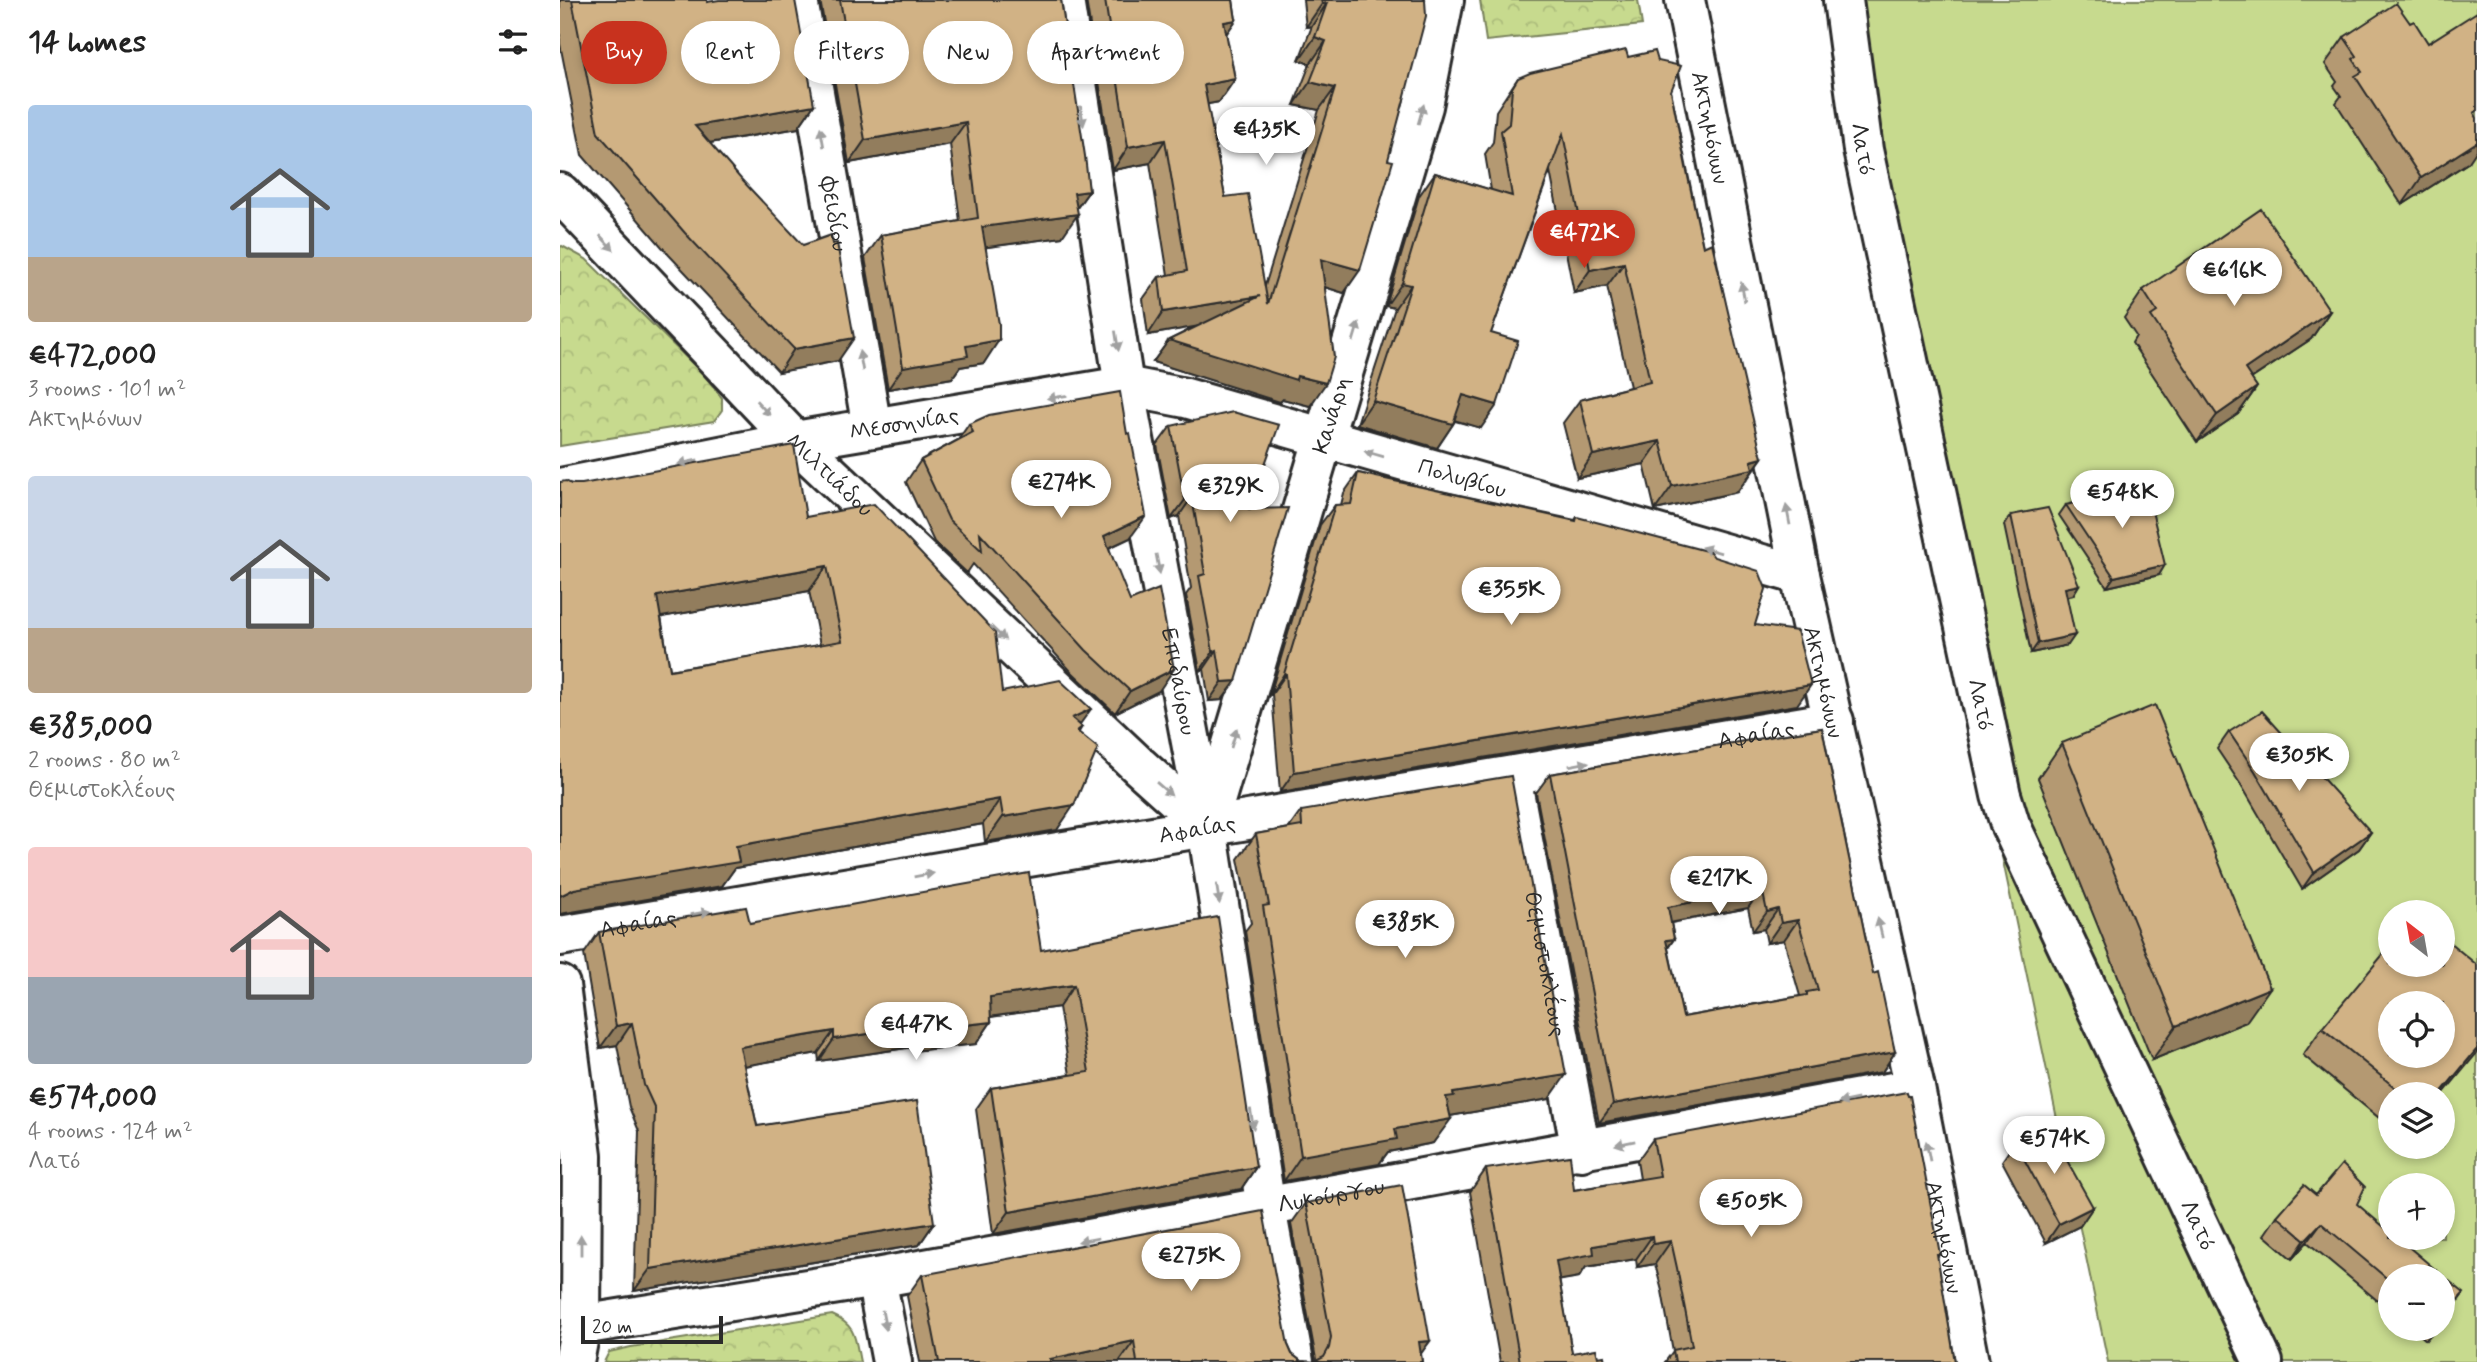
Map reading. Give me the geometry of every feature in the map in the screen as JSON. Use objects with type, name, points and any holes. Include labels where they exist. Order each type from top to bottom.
[{"type":"street","name":"Φειδίου","points":[[798,0],[872,428]]},
{"type":"street","name":"Επιδαύρου","points":[[1064,0],[1124,386],[1207,827],[1266,1208],[1294,1362]]},
{"type":"street","name":"Κανάρη","points":[[1207,827],[1423,106],[1444,0]]},
{"type":"street","name":"Ακτημόνων","points":[[1685,0],[1800,575],[1915,1088],[1969,1362]]},
{"type":"street","name":"Λατό","points":[[1843,0],[1863,150],[2001,795],[2010,824],[2263,1362]]},
{"type":"street","name":"Μιλτιάδου","points":[[560,193],[795,441],[1207,827]]},
{"type":"street","name":"Μεσσηνίας","points":[[560,488],[795,441],[1124,386]]},
{"type":"street","name":"Πολυβίου","points":[[1124,386],[1186,398],[1324,440],[1800,575]]},
{"type":"street","name":"Αφαίας","points":[[560,936],[1834,721]]},
{"type":"street","name":"Θεμιστοκλέους","points":[[1511,776],[1581,1151]]},
{"type":"street","points":[[560,985],[582,1155],[580,1325],[573,1362]]},
{"type":"street","name":"Λυκούργου","points":[[580,1325],[876,1278],[1915,1088]]},
{"type":"street","points":[[876,1278],[892,1362]]},
{"type":"green space","points":[[1480,0],[1638,0],[1642,25],[1486,41]]},
{"type":"green space","points":[[1827,0],[2477,0],[2477,1362],[2108,1362]]},
{"type":"green space","points":[[562,246],[586,259],[704,375],[722,398],[722,410],[714,421],[560,446]]},
{"type":"green space","points":[[832,1315],[846,1323],[853,1333],[860,1362],[604,1362],[609,1352],[631,1347]]},
{"type":"building","points":[[572,0],[795,0],[799,21],[794,21],[794,84],[810,84],[814,105],[695,126],[803,245],[831,235],[833,244],[837,243],[854,338],[794,349],[685,233],[598,133],[588,84],[667,84],[667,21],[581,21],[581,46]]},
{"type":"building","points":[[840,0],[1061,0],[1064,21],[1027,21],[1027,84],[1074,84],[1089,191],[1074,193],[1078,214],[982,227],[999,324],[999,340],[966,346],[968,356],[903,367],[881,235],[978,218],[966,122],[865,140],[855,84],[909,84],[909,21],[844,21]]},
{"type":"building","points":[[1105,0],[1233,0],[1236,20],[1224,22],[1235,79],[1204,85],[1225,197],[1248,194],[1268,304],[1335,88],[1310,82],[1326,41],[1315,37],[1327,3],[1322,4],[1321,0],[1425,0],[1426,16],[1388,160],[1393,161],[1360,270],[1321,259],[1334,357],[1326,383],[1297,376],[1296,380],[1169,340],[1260,296],[1163,312],[1159,277],[1187,271],[1165,140],[1128,147],[1118,84],[1184,84],[1184,21],[1108,21]]},
{"type":"building","points":[[2396,3],[2410,23],[2414,21],[2428,43],[2477,12],[2477,111],[2474,113],[2477,118],[2477,142],[2421,178],[2355,76],[2362,72],[2353,59],[2357,56],[2344,37]]},
{"type":"building","points":[[1626,50],[1628,57],[1655,51],[1658,61],[1681,66],[1671,91],[1687,172],[1703,247],[1712,243],[1762,458],[1751,461],[1753,469],[1672,486],[1660,441],[1593,455],[1580,400],[1650,382],[1624,263],[1590,270],[1563,134],[1491,333],[1518,341],[1497,405],[1463,395],[1453,424],[1373,401],[1411,285],[1402,283],[1435,173],[1512,196],[1501,131],[1509,124],[1512,88],[1518,78]]},
{"type":"building","points":[[2261,209],[2330,311],[2245,369],[2257,387],[2217,415],[2151,316],[2157,312],[2143,290]]},
{"type":"building","points":[[1120,392],[1146,516],[1104,536],[1130,601],[1159,589],[1174,669],[1130,691],[1086,650],[980,533],[982,551],[949,520],[921,460],[973,432],[969,424],[989,415]]},
{"type":"building","points":[[1233,412],[1279,425],[1249,509],[1288,508],[1236,681],[1222,682],[1217,650],[1213,652],[1199,576],[1205,574],[1192,497],[1185,500],[1171,426]]},
{"type":"building","points":[[794,445],[806,517],[874,504],[995,632],[1002,692],[1060,680],[1091,709],[1072,718],[1082,727],[1077,731],[1098,748],[1074,805],[1003,817],[1000,799],[736,846],[739,862],[574,889],[560,896],[560,482],[582,484]],"holes":[[[827,566],[842,641],[670,670],[657,596]]]},
{"type":"building","points":[[1358,473],[1576,521],[1577,517],[1710,552],[1714,557],[1759,571],[1766,589],[1755,625],[1797,631],[1811,685],[1294,772],[1284,674],[1335,505],[1351,504]]},
{"type":"building","points":[[2146,486],[2165,565],[2114,577],[2066,505]]},
{"type":"building","points":[[2048,508],[2079,585],[2065,588],[2075,635],[2038,643],[2011,515]]},
{"type":"building","points":[[2155,705],[2270,988],[2176,1026],[2062,743]]},
{"type":"building","points":[[2262,711],[2371,832],[2314,872],[2229,732]]},
{"type":"building","points":[[1822,728],[1873,974],[1878,972],[1895,1052],[1613,1104],[1550,774]],"holes":[[[1762,888],[1767,912],[1778,909],[1781,923],[1798,920],[1818,990],[1807,992],[1807,995],[1683,1017],[1666,940],[1674,939],[1668,907]]]},
{"type":"building","points":[[1511,776],[1566,1075],[1453,1093],[1454,1096],[1446,1097],[1451,1119],[1395,1129],[1397,1139],[1301,1156],[1263,906],[1269,905],[1256,834],[1302,826],[1301,811]]},
{"type":"building","points":[[1029,873],[1041,950],[1218,917],[1256,1167],[1009,1212],[991,1088],[1089,1072],[1074,985],[990,997],[991,1022],[929,1029],[928,1025],[834,1039],[834,1031],[740,1047],[757,1126],[917,1101],[934,1223],[650,1269],[655,1109],[644,1085],[632,1023],[616,1026],[599,932],[746,907],[750,923]]},
{"type":"building","points":[[2455,947],[2477,965],[2477,1049],[2450,1082],[2388,1082],[2322,1028],[2378,960],[2378,977],[2455,977]]},
{"type":"building","points":[[1907,1092],[1910,1096],[1940,1254],[1937,1254],[1955,1362],[1675,1362],[1673,1350],[1692,1346],[1671,1241],[1653,1244],[1652,1236],[1593,1246],[1594,1254],[1556,1261],[1572,1353],[1596,1349],[1598,1357],[1604,1356],[1605,1362],[1520,1362],[1486,1169],[1570,1156],[1574,1190],[1660,1176],[1653,1139]]},
{"type":"building","points":[[2050,1130],[2093,1207],[2059,1224],[2015,1142]]},
{"type":"building","points":[[2342,1164],[2365,1187],[2357,1204],[2378,1222],[2378,1250],[2412,1250],[2429,1264],[2378,1264],[2378,1271],[2321,1223],[2305,1240],[2277,1216],[2304,1185],[2316,1195]]},
{"type":"building","points":[[1402,1185],[1430,1341],[1419,1342],[1422,1362],[1314,1362],[1324,1357],[1331,1337],[1306,1203]]},
{"type":"building","points":[[1263,1211],[1288,1345],[1292,1354],[1301,1361],[1314,1362],[1137,1362],[1134,1341],[1050,1359],[1050,1362],[939,1362],[922,1275]]},
{"type":"building","points":[[2455,1286],[2464,1293],[2455,1303]]}]
